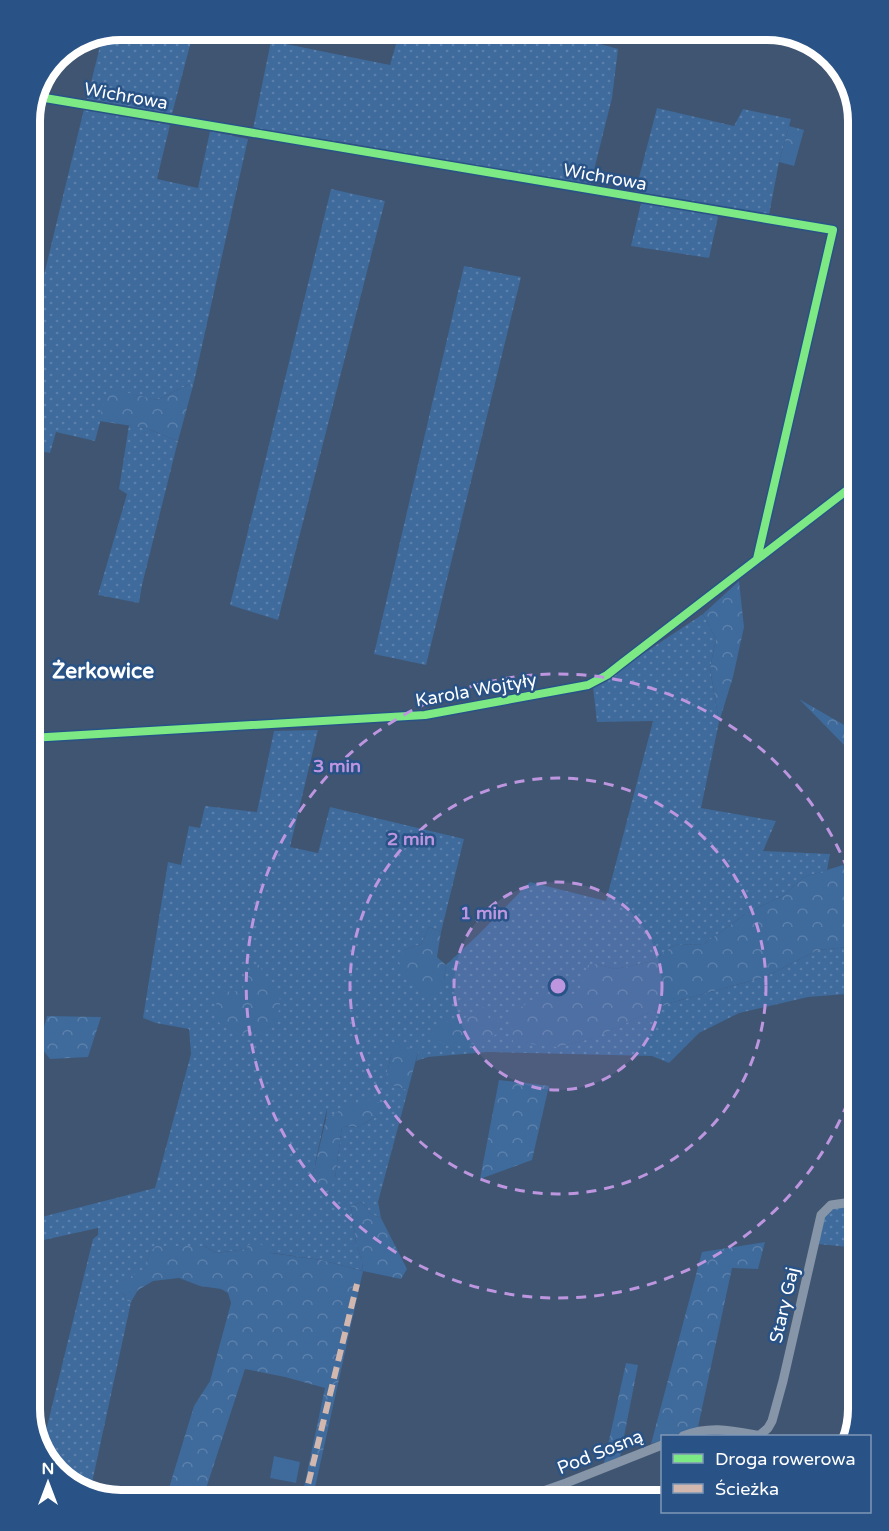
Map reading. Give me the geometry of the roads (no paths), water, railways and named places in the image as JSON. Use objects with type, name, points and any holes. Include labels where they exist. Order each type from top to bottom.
[{"type":"street","name":"Wichrowa","points":[[45,98],[833,230],[757,560]]},
{"type":"street","name":"Karola Wojtyły","points":[[41,737],[425,716],[588,685],[614,670],[848,490]]},
{"type":"street","name":"Stary Gaj","points":[[760,1435],[772,1421],[821,1215],[831,1205],[848,1203]]},
{"type":"street","points":[[690,1435],[709,1429],[752,1435]]},
{"type":"street","name":"Pod Sosną","points":[[546,1490],[661,1446]]},
{"type":"district","name":"Żerkowice","points":[[103,671]]}]
